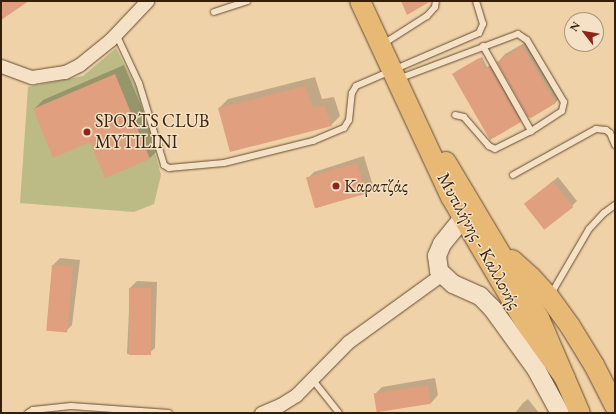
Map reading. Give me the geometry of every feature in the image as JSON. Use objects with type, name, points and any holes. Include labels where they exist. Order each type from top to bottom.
[{"type":"main road","name":"Μυτιλήνης - Καλλονής","points":[[360,1],[406,98],[473,220],[525,322],[565,378]]},
{"type":"main road","name":"Μυτιλήνης - Καλλονής","points":[[473,220],[498,247],[539,318],[580,413]]},
{"type":"main road","points":[[498,247],[531,277],[549,297],[594,365],[615,406]]},
{"type":"street","points":[[1,66],[32,77],[65,72],[79,65],[116,34],[146,1]]},
{"type":"street","points":[[473,220],[446,238],[437,256],[436,264],[442,274],[453,284],[480,296],[492,308],[536,369],[560,413]]},
{"type":"street","points":[[261,413],[280,405],[296,395],[360,332],[442,274]]},
{"type":"lane","points":[[214,12],[247,1]]},
{"type":"lane","points":[[381,46],[427,16],[435,7],[436,1]]},
{"type":"lane","points":[[395,75],[479,33],[483,24],[476,1]]},
{"type":"lane","points":[[116,34],[139,82],[162,163],[169,168],[224,163],[313,141],[340,131],[347,125],[349,120],[354,88],[483,46],[514,34],[522,35],[526,40],[563,98],[564,106],[562,112],[495,149],[489,146],[464,116],[455,115]]},
{"type":"lane","points":[[483,46],[531,130]]},
{"type":"lane","points":[[512,174],[596,128],[601,128],[610,133],[615,145]]},
{"type":"lane","points":[[549,297],[589,229],[604,213],[615,205]]},
{"type":"lane","points":[[312,379],[339,413]]},
{"type":"lane","points":[[28,413],[33,410],[71,406],[170,413]]},
{"type":"shaded area","name":"SPORTS CLUB MYTILINI","points":[[116,48],[137,89],[161,175],[154,204],[134,212],[20,203],[28,87],[83,76]]},
{"type":"building","points":[[1,1],[29,1],[1,20]]},
{"type":"building","points":[[401,1],[431,1],[407,15]]},
{"type":"building","points":[[522,46],[556,103],[531,118],[528,117],[497,62]]},
{"type":"building","points":[[479,58],[485,69],[489,66],[521,122],[490,140],[452,74]]},
{"type":"building","points":[[115,74],[150,159],[105,178],[90,142],[53,158],[33,109]]},
{"type":"building","points":[[305,86],[313,108],[324,105],[332,126],[230,152],[218,108]]},
{"type":"building","name":"Καρατζάς","points":[[357,163],[366,194],[315,208],[306,178]]},
{"type":"building","points":[[553,181],[573,207],[544,230],[524,204]]},
{"type":"building","points":[[52,265],[73,267],[67,333],[46,331]]},
{"type":"building","points":[[129,288],[151,288],[151,355],[129,355]]},
{"type":"building","points":[[428,385],[431,404],[377,412],[374,394]]},
{"type":"place","name":"SPORTS CLUB MYTILINI","points":[[87,132]]},
{"type":"place","name":"Καρατζάς","points":[[336,186]]}]
